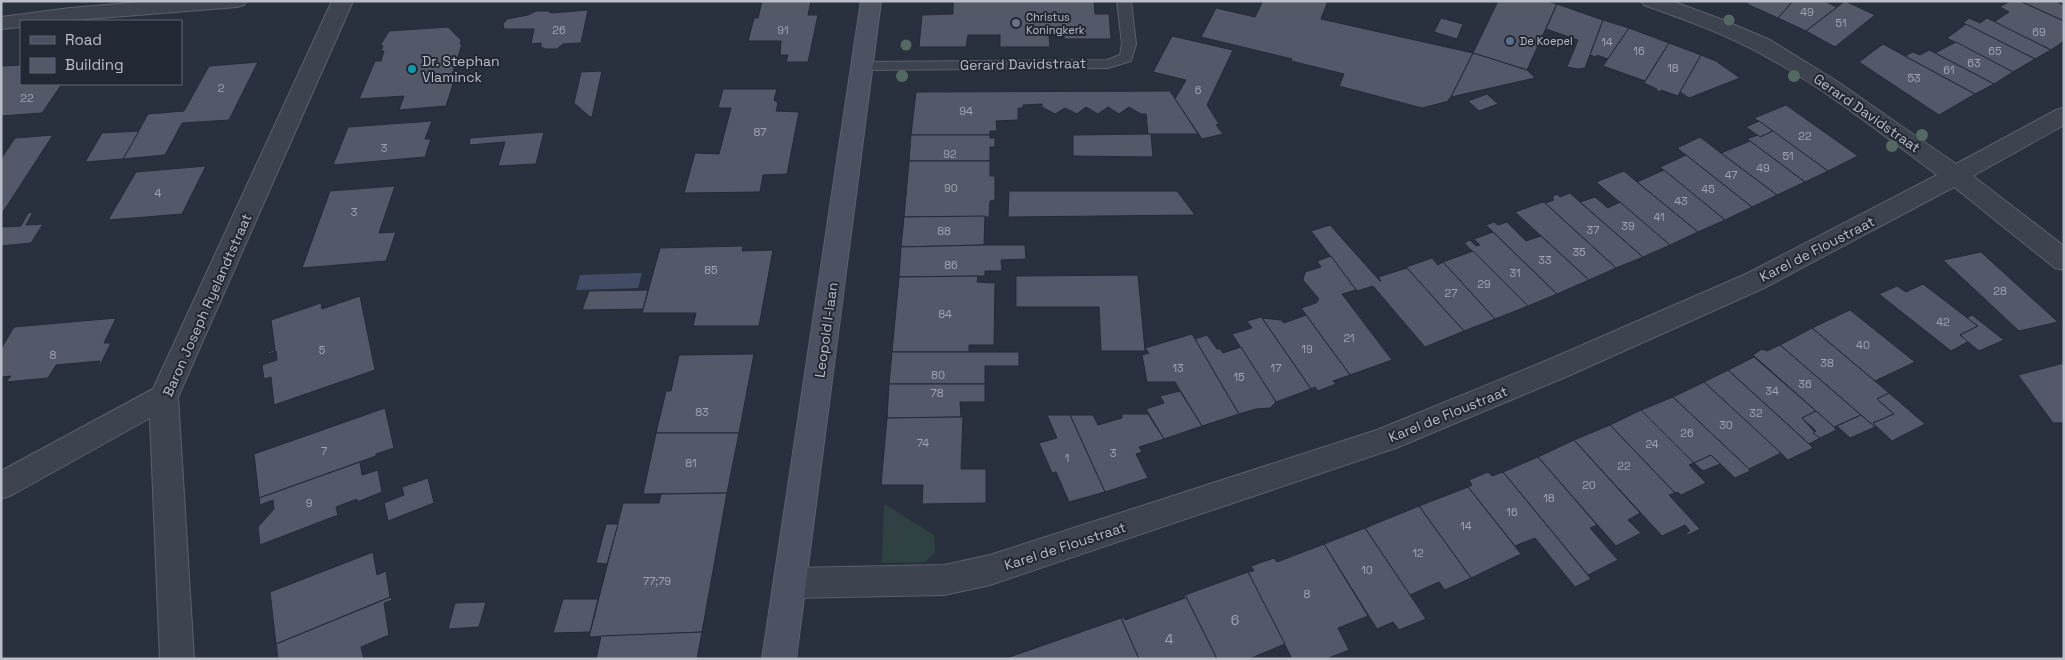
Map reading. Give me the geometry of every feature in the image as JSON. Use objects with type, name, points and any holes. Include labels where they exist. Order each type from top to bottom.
[{"type":"street","points":[[24,20],[70,14],[237,1]]},
{"type":"street","name":"Baron Joseph Ryelandtstraat","points":[[177,659],[164,397],[343,1]]},
{"type":"street","name":"Leopold I-laan","points":[[780,659],[871,1]]},
{"type":"street","name":"Gerard Davidstraat","points":[[1651,1],[1732,32],[1776,53],[1818,78],[2006,213],[2064,261]]},
{"type":"street","points":[[1,23],[20,21]]},
{"type":"street","name":"Karel de Floustraat","points":[[790,583],[944,580],[966,577],[1051,551],[1386,439],[1558,368],[1755,281],[1956,176],[2064,115]]},
{"type":"street","points":[[1,486],[164,397]]},
{"type":"lane","name":"Gerard Davidstraat","points":[[863,66],[1108,64],[1126,58],[1129,44],[1124,1]]},
{"type":"shaded area","points":[[884,504],[934,535],[935,552],[925,562],[882,563]]},
{"type":"water","points":[[642,273],[638,288],[576,290],[580,275]]},
{"type":"building","points":[[762,1],[811,1],[808,15],[818,15],[808,62],[786,62],[788,55],[780,55],[781,41],[748,41],[754,18],[758,18]]},
{"type":"building","name":"Christus Koningkerk","points":[[953,1],[1094,1],[1095,14],[1109,14],[1111,39],[1064,39],[1064,35],[1049,35],[1050,47],[1000,47],[1000,35],[968,35],[966,47],[919,47],[922,15],[953,14]]},
{"type":"building","points":[[1263,1],[1328,1],[1321,19],[1473,53],[1450,99],[1448,99],[1449,101],[1422,108],[1339,86],[1344,74],[1201,37],[1216,8],[1255,17]]},
{"type":"building","name":"De Koepel","points":[[1498,1],[1547,1],[1557,4],[1527,70],[1473,53]]},
{"type":"building","points":[[1749,1],[1793,1],[1778,18],[1747,4]]},
{"type":"building","points":[[1793,1],[1824,1],[1837,7],[1806,31],[1778,18]]},
{"type":"building","points":[[1845,1],[1875,15],[1835,47],[1806,31]]},
{"type":"building","points":[[2010,1],[2020,1],[2064,21],[2064,41],[2051,50],[1994,22],[2009,12],[2000,7]]},
{"type":"building","points":[[2020,1],[2055,1],[2064,5],[2064,21]]},
{"type":"building","points":[[1557,4],[1603,20],[1585,68],[1567,67],[1578,40],[1546,29]]},
{"type":"building","points":[[588,10],[581,43],[563,44],[557,49],[546,49],[541,47],[541,43],[531,44],[534,29],[504,29],[503,24],[507,19],[528,15],[536,11],[548,11],[551,13]]},
{"type":"building","points":[[1441,18],[1463,24],[1457,39],[1434,32]]},
{"type":"building","points":[[1969,18],[1980,23],[1987,18],[2051,50],[2035,59],[1963,23]]},
{"type":"building","points":[[1603,20],[1629,28],[1608,59],[1597,55],[1596,57],[1590,55]]},
{"type":"building","points":[[1966,24],[2035,59],[2013,72],[1947,38]]},
{"type":"building","name":"Dr. Stephan Vlaminck","points":[[448,27],[461,40],[460,44],[462,44],[451,78],[455,78],[446,106],[399,110],[404,96],[359,99],[375,61],[381,61],[384,51],[381,51],[383,46],[381,44],[389,31]]},
{"type":"building","points":[[1629,28],[1669,43],[1645,81],[1603,66]]},
{"type":"building","points":[[1172,36],[1233,50],[1207,105],[1219,124],[1216,125],[1223,134],[1202,139],[1175,99],[1186,80],[1153,72]]},
{"type":"building","points":[[1956,42],[2013,72],[1994,84],[1935,53]]},
{"type":"building","points":[[1669,43],[1701,55],[1678,96],[1661,90],[1660,92],[1644,83]]},
{"type":"building","points":[[1883,44],[1975,94],[1939,115],[1859,62]]},
{"type":"building","points":[[1929,50],[1994,84],[1975,94],[1905,56],[1913,52],[1920,55]]},
{"type":"building","points":[[1473,53],[1527,70],[1535,78],[1451,97]]},
{"type":"building","points":[[1701,55],[1716,61],[1740,78],[1689,98],[1680,92]]},
{"type":"building","points":[[258,62],[229,120],[182,123],[165,155],[123,159],[148,114],[184,111],[209,66]]},
{"type":"building","points":[[20,65],[20,85],[61,85],[42,113],[1,116],[1,66]]},
{"type":"building","points":[[602,71],[592,117],[590,117],[574,103],[581,72]]},
{"type":"building","points":[[723,89],[777,89],[774,100],[778,103],[776,111],[799,112],[787,174],[763,175],[760,192],[684,193],[695,153],[719,154],[731,108],[718,108]]},
{"type":"building","points":[[1170,91],[1198,134],[1148,134],[1146,114],[1141,114],[1129,107],[1119,114],[1108,107],[1098,114],[1086,107],[1077,114],[1065,108],[1055,114],[1042,107],[1042,104],[1023,105],[1023,108],[1018,108],[1018,120],[996,121],[997,131],[990,131],[990,135],[911,135],[916,92]]},
{"type":"building","points":[[1487,94],[1498,104],[1479,111],[1468,101]]},
{"type":"building","points":[[1786,105],[1858,156],[1828,171],[1754,118]]},
{"type":"building","points":[[432,121],[425,139],[431,139],[425,157],[333,165],[348,127]]},
{"type":"building","points":[[1759,121],[1773,131],[1760,137],[1746,127]]},
{"type":"building","points":[[139,131],[123,159],[85,162],[102,133]]},
{"type":"building","points":[[1773,131],[1828,171],[1805,182],[1747,139],[1758,135],[1760,137]]},
{"type":"building","points":[[544,132],[536,164],[498,166],[505,142],[469,145],[470,138]]},
{"type":"building","points":[[1151,134],[1153,157],[1073,156],[1073,135]]},
{"type":"building","points":[[53,135],[1,215],[1,159],[15,138]]},
{"type":"building","points":[[911,135],[990,135],[990,138],[995,138],[995,147],[990,147],[990,161],[909,161]]},
{"type":"building","points":[[1700,137],[1777,195],[1752,207],[1677,148]]},
{"type":"building","points":[[1750,141],[1805,182],[1777,195],[1721,153]]},
{"type":"building","points":[[1686,155],[1752,207],[1725,220],[1660,167]]},
{"type":"building","points":[[909,161],[990,161],[990,176],[995,176],[995,200],[990,201],[989,217],[904,217]]},
{"type":"building","points":[[206,166],[182,214],[108,220],[136,172]]},
{"type":"building","points":[[1664,170],[1725,220],[1698,232],[1637,182]]},
{"type":"building","points":[[1624,171],[1698,232],[1670,245],[1596,182]]},
{"type":"building","points":[[395,186],[379,233],[396,232],[386,261],[302,268],[330,191]]},
{"type":"building","points":[[1009,191],[1177,191],[1195,215],[1008,217]]},
{"type":"building","points":[[1570,193],[1643,257],[1616,268],[1545,203],[1554,200],[1552,197],[1557,194],[1560,197]]},
{"type":"building","points":[[1595,197],[1608,208],[1620,202],[1670,245],[1643,257],[1580,202]]},
{"type":"building","points":[[1543,202],[1616,268],[1589,280],[1515,212]]},
{"type":"building","points":[[33,212],[26,225],[43,224],[31,243],[1,246],[1,227],[21,226],[28,213]]},
{"type":"building","points":[[985,216],[984,245],[901,247],[904,217]]},
{"type":"building","points":[[1494,222],[1498,225],[1507,222],[1526,241],[1541,236],[1589,280],[1557,294],[1486,225]]},
{"type":"building","points":[[1330,225],[1380,281],[1378,277],[1407,268],[1464,331],[1425,347],[1373,286],[1357,291],[1311,231]]},
{"type":"building","points":[[1493,232],[1557,294],[1528,306],[1464,243],[1470,240],[1476,246],[1480,245],[1474,239]]},
{"type":"building","points":[[1025,245],[1026,259],[1001,260],[1002,271],[985,271],[985,276],[899,277],[901,247]]},
{"type":"building","points":[[743,246],[742,251],[773,250],[759,326],[693,326],[696,313],[642,313],[660,248]]},
{"type":"building","points":[[1473,251],[1528,306],[1495,319],[1443,262]]},
{"type":"building","points":[[1981,252],[2058,322],[2019,331],[1943,260]]},
{"type":"building","points":[[1331,256],[1356,290],[1342,294],[1392,360],[1350,375],[1301,308],[1316,303],[1319,299],[1303,280],[1305,272],[1321,267],[1317,261]]},
{"type":"building","points":[[1432,258],[1438,265],[1443,262],[1495,319],[1464,331],[1406,267]]},
{"type":"building","points":[[1138,275],[1145,351],[1101,351],[1099,307],[1016,307],[1016,276]]},
{"type":"building","points":[[978,276],[977,282],[995,283],[994,345],[969,345],[969,352],[892,352],[899,277]]},
{"type":"building","points":[[1923,284],[1978,326],[1960,335],[1969,341],[1951,351],[1879,294],[1897,286],[1906,292]]},
{"type":"building","points":[[648,290],[643,309],[582,310],[589,291]]},
{"type":"building","points":[[360,296],[375,370],[274,405],[271,377],[264,379],[262,365],[277,360],[276,351],[268,354],[268,352],[275,350],[271,320],[321,303],[322,309]]},
{"type":"building","points":[[1850,310],[1915,362],[1875,381],[1812,328]]},
{"type":"building","points":[[1306,315],[1350,375],[1333,381],[1336,384],[1318,391],[1315,387],[1311,389],[1262,318],[1281,320],[1284,323]]},
{"type":"building","points":[[1972,315],[2004,340],[1979,351],[1960,335],[1978,326],[1967,318]]},
{"type":"building","points":[[1261,317],[1311,389],[1276,402],[1232,334],[1252,328],[1247,321]]},
{"type":"building","points":[[116,318],[104,343],[111,343],[100,365],[98,365],[100,361],[56,365],[48,378],[6,382],[11,376],[1,377],[1,349],[14,327]]},
{"type":"building","points":[[1812,328],[1889,393],[1877,399],[1894,414],[1873,423],[1879,427],[1875,427],[1780,345]]},
{"type":"building","points":[[1192,334],[1239,414],[1202,426],[1175,382],[1147,382],[1142,355],[1149,353],[1145,348]]},
{"type":"building","points":[[1207,335],[1217,349],[1220,349],[1223,353],[1241,347],[1276,402],[1270,408],[1256,409],[1239,414],[1195,339]]},
{"type":"building","points":[[1780,345],[1861,415],[1834,427],[1753,355],[1762,349],[1767,351]]},
{"type":"building","points":[[892,352],[1019,352],[1019,366],[985,366],[985,384],[889,384]]},
{"type":"building","points":[[754,354],[739,433],[656,433],[666,391],[671,391],[679,355]]},
{"type":"building","points":[[1754,357],[1816,411],[1802,418],[1820,438],[1809,444],[1728,370]]},
{"type":"building","points":[[2064,363],[2064,423],[2053,423],[2018,375]]},
{"type":"building","points":[[1728,370],[1813,448],[1788,460],[1704,382]]},
{"type":"building","points":[[1704,382],[1781,453],[1749,469],[1673,397]]},
{"type":"building","points":[[889,384],[985,384],[985,402],[960,402],[961,417],[887,418]]},
{"type":"building","points":[[1180,391],[1202,426],[1164,439],[1146,409],[1164,403],[1160,396]]},
{"type":"building","points":[[1889,393],[1925,424],[1892,441],[1873,423],[1894,414],[1877,399]]},
{"type":"building","points":[[1673,397],[1750,471],[1735,478],[1711,455],[1694,463],[1641,410]]},
{"type":"building","points":[[385,408],[394,448],[259,498],[254,454]]},
{"type":"building","points":[[1641,410],[1694,463],[1689,465],[1706,483],[1681,495],[1677,492],[1675,493],[1610,425]]},
{"type":"building","points":[[1816,411],[1836,430],[1820,438],[1813,433],[1816,431],[1802,418]]},
{"type":"building","points":[[1122,414],[1148,414],[1164,439],[1139,447],[1142,452],[1136,454],[1148,478],[1105,492],[1070,415],[1093,415],[1098,425],[1122,418]]},
{"type":"building","points":[[1047,415],[1070,415],[1105,492],[1069,502],[1056,472],[1052,473],[1039,443],[1057,438]]},
{"type":"building","points":[[1861,415],[1875,427],[1850,438],[1837,426]]},
{"type":"building","points":[[963,417],[961,469],[986,469],[986,503],[922,504],[923,485],[881,485],[887,418]]},
{"type":"building","points":[[1610,425],[1675,493],[1669,495],[1700,529],[1688,535],[1686,533],[1690,531],[1685,525],[1662,536],[1574,440]]},
{"type":"building","points":[[656,433],[739,433],[727,493],[643,494]]},
{"type":"building","points":[[1574,440],[1640,513],[1628,520],[1641,533],[1616,546],[1538,457]]},
{"type":"building","points":[[1711,455],[1720,464],[1703,471],[1694,463]]},
{"type":"building","points":[[1538,457],[1597,525],[1590,528],[1618,560],[1588,575],[1503,472]]},
{"type":"building","points":[[360,462],[362,475],[378,470],[382,492],[357,502],[357,499],[336,507],[338,515],[260,545],[258,527],[274,509],[273,500],[260,505],[259,498]]},
{"type":"building","points":[[1488,472],[1492,476],[1503,472],[1591,579],[1575,587],[1535,538],[1515,546],[1468,487],[1472,485],[1469,480]]},
{"type":"building","points":[[428,478],[434,503],[388,521],[384,503],[404,495],[402,487]]},
{"type":"building","points":[[1468,487],[1521,554],[1471,578],[1419,506]]},
{"type":"building","points":[[727,493],[702,632],[589,637],[623,503],[659,503],[661,494]]},
{"type":"building","points":[[1419,506],[1471,578],[1445,590],[1439,582],[1410,595],[1365,528]]},
{"type":"building","points":[[606,524],[618,524],[607,564],[596,563]]},
{"type":"building","points":[[1365,528],[1426,619],[1399,630],[1393,622],[1377,629],[1324,544]]},
{"type":"building","points":[[1324,544],[1368,616],[1338,628],[1349,650],[1326,659],[1292,659],[1248,572],[1254,571],[1251,566],[1274,558],[1277,562]]},
{"type":"building","points":[[373,552],[377,575],[386,571],[390,597],[276,644],[270,592]]},
{"type":"building","points":[[1248,572],[1285,644],[1249,659],[1217,659],[1185,595]]},
{"type":"building","points":[[1185,595],[1217,659],[1139,659],[1121,618],[1123,617],[1125,620],[1185,598],[1183,596]]},
{"type":"building","points":[[391,597],[392,600],[384,603],[389,635],[361,647],[364,659],[278,659],[276,644]]},
{"type":"building","points":[[563,599],[598,599],[590,632],[553,633]]},
{"type":"building","points":[[486,602],[479,627],[448,629],[455,603]]},
{"type":"building","points":[[1121,618],[1139,659],[1004,659]]},
{"type":"building","points":[[702,632],[697,659],[596,659],[601,636]]},
{"type":"place","name":"Christus Koningkerk","points":[[1016,23]]},
{"type":"place","name":"De Koepel","points":[[1510,41]]},
{"type":"place","name":"Dr. Stephan Vlaminck","points":[[412,69]]}]
